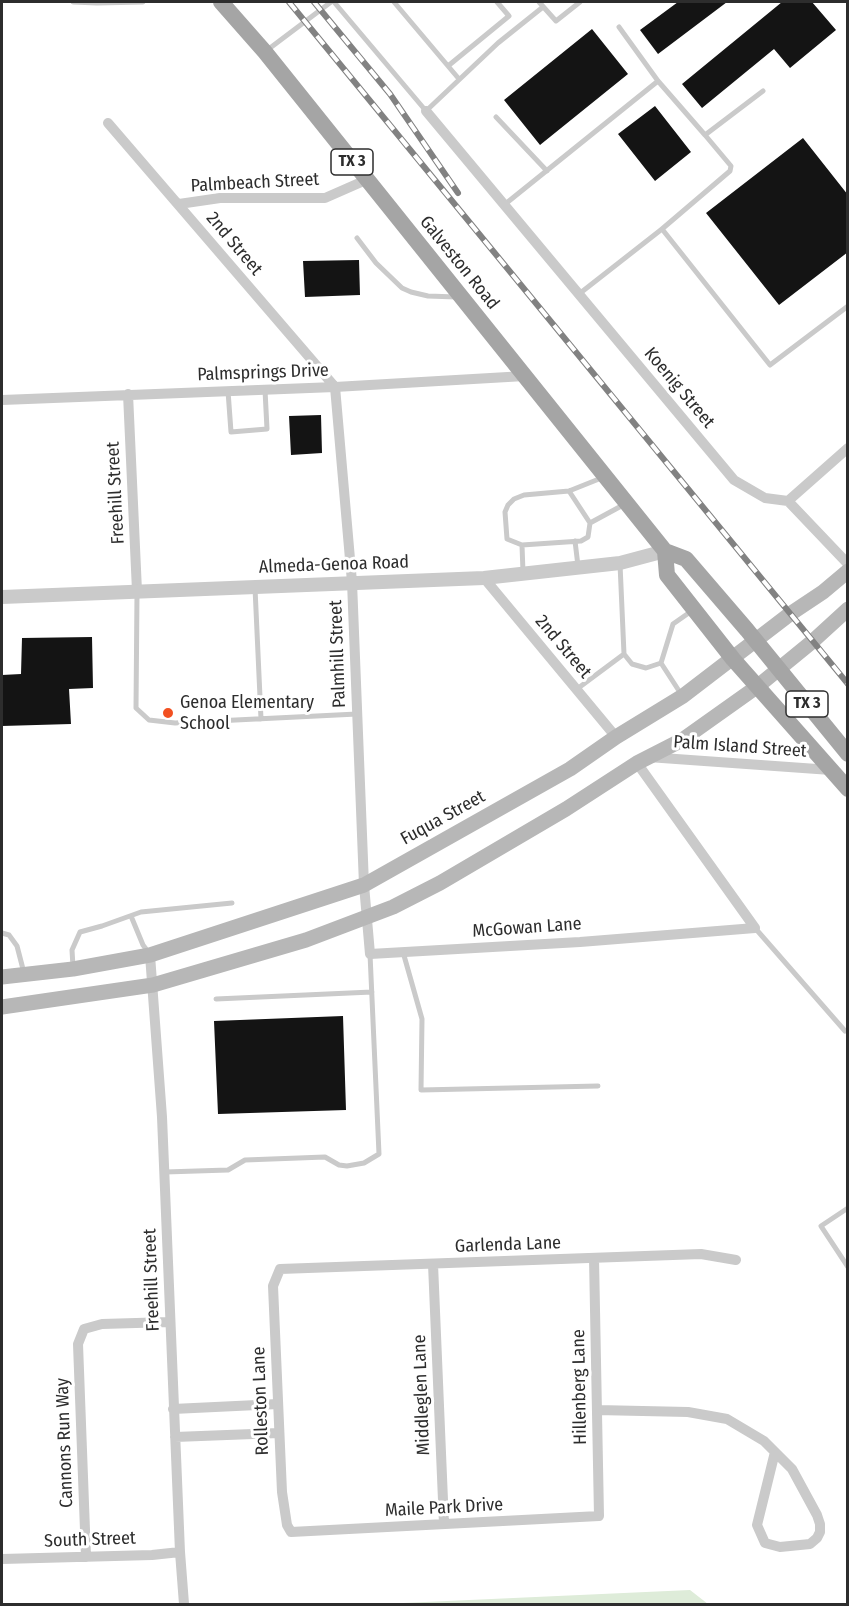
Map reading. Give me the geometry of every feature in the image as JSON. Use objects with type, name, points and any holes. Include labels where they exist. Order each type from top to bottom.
[{"type":"main road","name":"Galveston Road","points":[[221,2],[265,52],[665,551],[686,559],[848,754]]},
{"type":"main road","name":"Galveston Road","points":[[665,551],[667,575],[733,659],[848,789]]},
{"type":"main road","name":"Fuqua Street","points":[[2,977],[73,969],[150,955],[364,885],[570,769],[616,737],[683,696],[848,571]]},
{"type":"main road","points":[[2,1007],[153,985],[306,940],[393,907],[440,883],[566,809],[642,760],[682,740],[758,686],[848,609]]},
{"type":"street","name":"Koenig Street","points":[[426,111],[734,480],[765,498],[788,501]]},
{"type":"street","name":"2nd Street","points":[[108,123],[335,387]]},
{"type":"street","name":"Palmbeach Street","points":[[179,204],[219,198],[325,198],[366,180]]},
{"type":"street","name":"Palmsprings Drive","points":[[2,400],[335,387],[525,376]]},
{"type":"street","name":"Palmhill Street","points":[[335,387],[352,582],[364,885]]},
{"type":"street","name":"Freehill Street","points":[[128,394],[137,591]]},
{"type":"street","points":[[848,448],[788,501],[848,564]]},
{"type":"street","name":"Almeda-Genoa Road","points":[[2,597],[484,578],[620,563],[665,551]]},
{"type":"street","name":"2nd Street","points":[[484,578],[616,737]]},
{"type":"street","points":[[642,760],[755,928]]},
{"type":"street","name":"Palm Island Street","points":[[642,760],[831,770]]},
{"type":"street","points":[[364,885],[370,954]]},
{"type":"street","name":"McGowan Lane","points":[[370,954],[580,942],[755,928]]},
{"type":"street","name":"Freehill Street","points":[[150,955],[165,1172],[173,1409],[184,1605]]},
{"type":"street","name":"Garlenda Lane","points":[[280,1269],[701,1254],[736,1260]]},
{"type":"street","name":"Hillenberg Lane","points":[[594,1258],[600,1516]]},
{"type":"street","name":"Middleglen Lane","points":[[433,1264],[444,1524]]},
{"type":"street","name":"Rolleston Lane","points":[[280,1269],[273,1286],[279,1433],[282,1492],[287,1525],[291,1532]]},
{"type":"street","name":"Cannons Run Way","points":[[86,1557],[78,1344],[84,1329],[102,1324],[170,1322]]},
{"type":"street","points":[[173,1409],[278,1404]]},
{"type":"street","points":[[597,1410],[688,1412],[727,1419],[764,1441],[775,1452],[792,1469],[817,1515],[820,1532],[818,1538],[810,1544],[780,1547],[765,1543],[757,1526],[775,1452]]},
{"type":"street","points":[[175,1437],[279,1433]]},
{"type":"street","name":"Maile Park Drive","points":[[291,1532],[600,1516]]},
{"type":"street","name":"South Street","points":[[2,1559],[152,1555],[180,1552]]},
{"type":"lane","points":[[73,2],[143,2]]},
{"type":"lane","points":[[265,52],[333,2],[426,111],[541,4],[556,21],[580,2]]},
{"type":"lane","points":[[394,2],[459,80]]},
{"type":"lane","points":[[448,66],[509,16],[497,2]]},
{"type":"lane","points":[[579,294],[662,229],[730,171],[731,166],[658,81],[619,27]]},
{"type":"lane","points":[[504,205],[658,81]]},
{"type":"lane","points":[[705,135],[763,91]]},
{"type":"lane","points":[[496,117],[547,171]]},
{"type":"lane","points":[[662,229],[770,365],[848,306]]},
{"type":"lane","points":[[357,238],[376,263],[402,288],[428,296],[461,297]]},
{"type":"lane","points":[[228,391],[231,432],[267,429],[265,390]]},
{"type":"lane","points":[[569,491],[590,523],[588,537],[581,541],[522,545],[507,539],[505,512],[514,499],[524,495],[569,491],[606,477]]},
{"type":"lane","points":[[590,523],[627,503]]},
{"type":"lane","points":[[575,541],[578,567]]},
{"type":"lane","points":[[522,545],[523,573]]},
{"type":"lane","points":[[620,563],[624,654],[632,664],[646,668],[661,663]]},
{"type":"lane","points":[[255,586],[261,719]]},
{"type":"lane","points":[[137,591],[136,708],[149,720],[175,723],[357,714]]},
{"type":"lane","points":[[661,663],[673,624],[695,608]]},
{"type":"lane","points":[[577,689],[624,654]]},
{"type":"lane","points":[[661,663],[683,696]]},
{"type":"lane","points":[[73,969],[72,950],[80,932],[141,912],[232,903]]},
{"type":"lane","points":[[131,916],[142,945],[150,955]]},
{"type":"lane","points":[[755,928],[845,1031]]},
{"type":"lane","points":[[2,933],[9,935],[17,946],[24,974]]},
{"type":"lane","points":[[402,952],[422,1019],[421,1090],[598,1086]]},
{"type":"lane","points":[[165,1172],[228,1170],[245,1160],[325,1157],[339,1165],[347,1166],[364,1163],[379,1154],[370,954]]},
{"type":"lane","points":[[216,999],[372,992]]},
{"type":"lane","points":[[848,1208],[821,1226],[848,1267]]},
{"type":"green space","points":[[690,1590],[708,1604],[381,1604]]},
{"type":"building","points":[[678,2],[727,2],[658,54],[640,30]]},
{"type":"building","points":[[782,2],[812,2],[836,30],[790,68],[774,49],[702,108],[682,84]]},
{"type":"building","points":[[592,29],[628,74],[540,145],[504,100]]},
{"type":"building","points":[[655,106],[691,152],[655,181],[618,134]]},
{"type":"building","points":[[803,138],[848,195],[848,252],[779,305],[706,213]]},
{"type":"building","points":[[359,260],[360,295],[305,297],[303,261]]},
{"type":"building","points":[[321,415],[322,453],[291,455],[289,416]]},
{"type":"building","points":[[92,637],[93,688],[69,689],[71,724],[2,726],[2,675],[21,674],[22,638]]},
{"type":"building","points":[[343,1016],[346,1110],[218,1114],[214,1021]]},
{"type":"railway","points":[[289,2],[848,684]]},
{"type":"railway","points":[[314,2],[390,94],[458,193]]},
{"type":"place","name":"Genoa Elementary School","points":[[168,713]]}]
